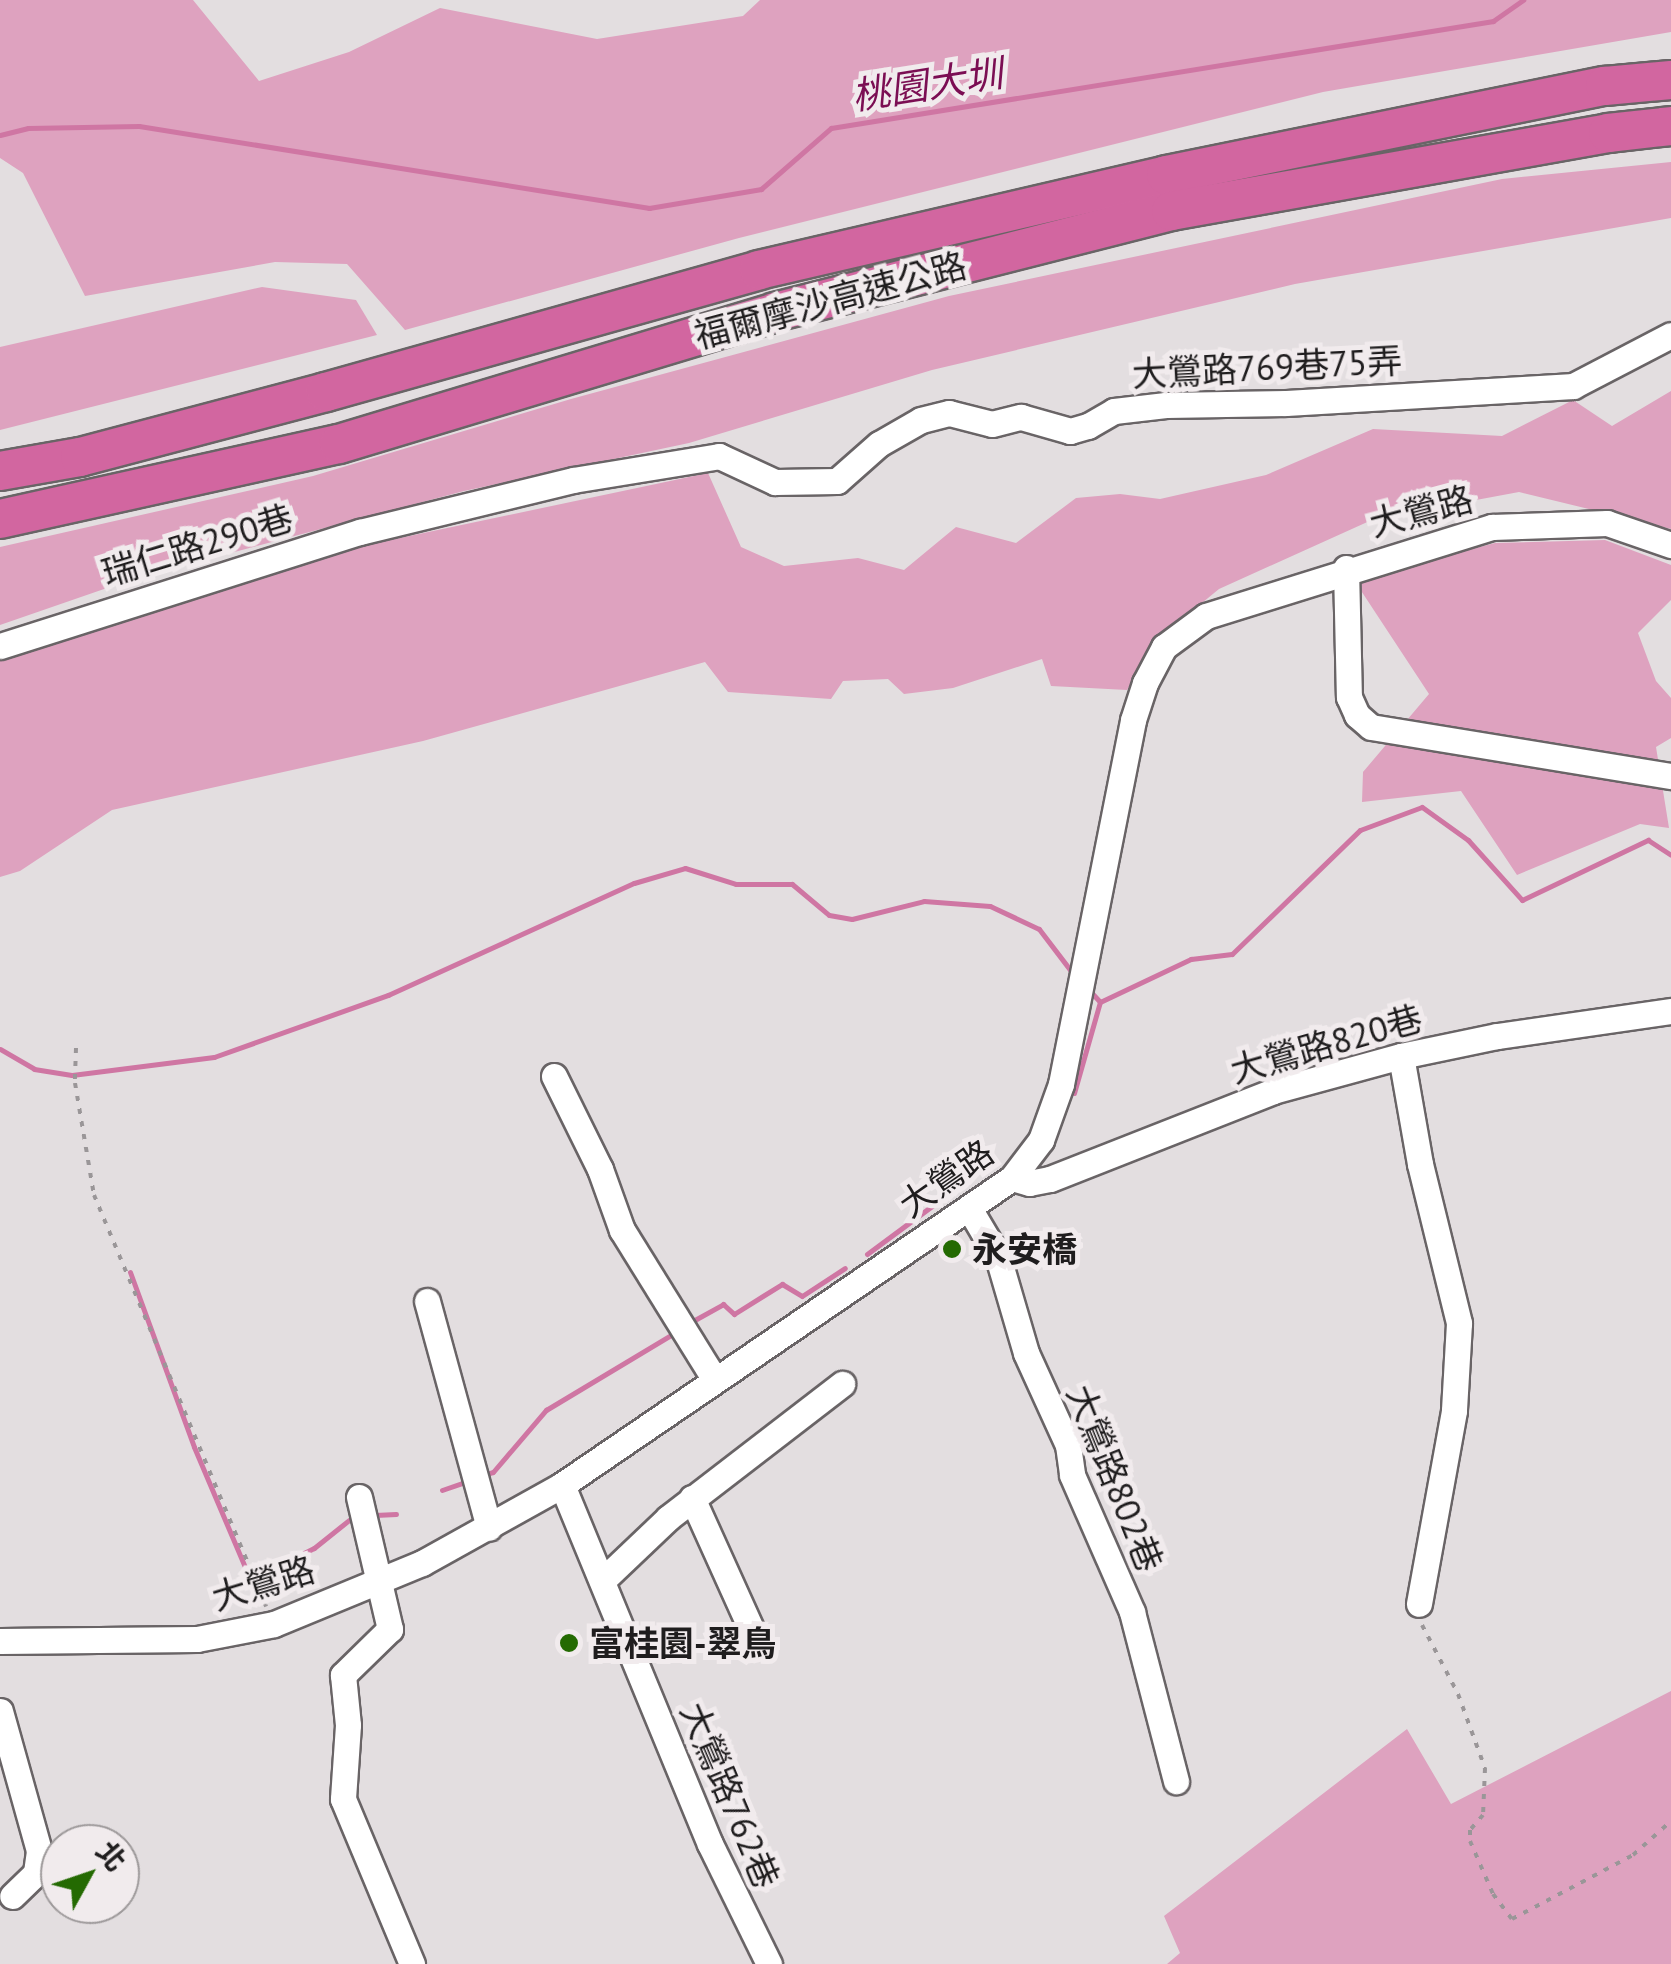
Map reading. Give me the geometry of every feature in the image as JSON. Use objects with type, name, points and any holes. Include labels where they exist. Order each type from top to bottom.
[{"type":"highway","name":"福爾摩沙高速公路","points":[[0,471],[80,457],[326,392],[759,270],[1185,171],[1605,86],[1671,80]]},
{"type":"highway","name":"福爾摩沙高速公路","points":[[0,519],[338,444],[774,312],[1171,211],[1608,133],[1671,126]]},
{"type":"street","name":"大鶯路769巷75弄","points":[[416,518],[573,480],[719,456],[775,482],[837,481],[879,444],[921,420],[949,413],[992,424],[1021,417],[1070,431],[1114,411],[1166,405],[1286,403],[1573,386],[1671,335]]},
{"type":"street","name":"瑞仁路290巷","points":[[0,646],[127,602],[416,518]]},
{"type":"street","name":"大鶯路","points":[[0,1641],[197,1639],[274,1624],[376,1582],[490,1528],[562,1485],[852,1283],[1012,1178],[1029,1160],[1050,1120],[1083,988],[1133,720],[1145,683],[1164,647],[1206,616],[1346,568],[1492,526],[1607,523],[1671,545]]},
{"type":"street","points":[[1346,568],[1349,697],[1357,714],[1371,726],[1671,776]]},
{"type":"street","name":"大鶯路820巷","points":[[1012,1178],[1029,1183],[1050,1178],[1273,1090],[1401,1056],[1497,1036],[1671,1011]]},
{"type":"street","points":[[1401,1056],[1420,1164],[1459,1323],[1454,1411],[1419,1604]]},
{"type":"street","points":[[554,1076],[600,1170],[622,1230],[715,1380]]},
{"type":"street","name":"大鶯路802巷","points":[[969,1208],[998,1257],[1026,1353],[1068,1446],[1072,1474],[1132,1612],[1176,1781]]},
{"type":"street","points":[[427,1301],[490,1528]]},
{"type":"street","points":[[603,1580],[692,1498],[842,1384]]},
{"type":"street","name":"大鶯路762巷","points":[[562,1485],[725,1878],[769,1964]]},
{"type":"street","points":[[359,1497],[390,1629],[344,1676],[348,1726],[343,1800],[412,1964]]},
{"type":"street","points":[[692,1498],[757,1642]]},
{"type":"street","points":[[0,1712],[39,1851],[36,1873],[12,1896]]},
{"type":"path","points":[[76,1048],[75,1080],[94,1194],[274,1624]]},
{"type":"path","points":[[1419,1604],[1422,1626],[1458,1694],[1485,1768],[1482,1815],[1470,1830],[1470,1841],[1493,1894],[1512,1919],[1633,1854],[1671,1821]]},
{"type":"shaded area","points":[[0,0],[193,0],[259,81],[349,52],[440,8],[597,39],[743,16],[760,0],[1671,0],[1671,32],[1323,92],[739,238],[405,330],[347,264],[275,262],[85,296],[23,173],[0,158]]},
{"type":"shaded area","points":[[1671,162],[1671,218],[1295,284],[932,370],[689,443],[464,491],[133,579],[0,625],[0,547],[313,476],[571,399],[949,296],[1502,179]]},
{"type":"shaded area","points":[[262,287],[356,300],[377,335],[0,430],[0,347]]},
{"type":"shaded area","points":[[1671,391],[1671,529],[1519,492],[1374,519],[1219,589],[1158,639],[1127,690],[1051,686],[1042,659],[953,688],[904,694],[888,679],[843,681],[831,699],[728,692],[705,662],[423,741],[112,810],[20,871],[0,877],[0,658],[132,620],[310,557],[708,473],[741,547],[784,566],[858,558],[904,570],[956,527],[1016,543],[1076,498],[1120,494],[1160,499],[1266,475],[1373,429],[1502,436],[1573,400],[1612,426]]},
{"type":"shaded area","points":[[1605,540],[1671,565],[1671,600],[1638,633],[1656,681],[1671,698],[1671,738],[1656,747],[1669,828],[1640,824],[1517,875],[1461,791],[1362,802],[1363,772],[1429,694],[1354,580],[1495,543]]},
{"type":"shaded area","points":[[1671,1691],[1671,1964],[1167,1964],[1180,1953],[1164,1916],[1407,1729],[1451,1804]]},
{"type":"waterway","name":"桃園大圳","points":[[0,135],[28,128],[139,126],[649,208],[761,189],[831,128],[1493,21],[1523,0]]},
{"type":"waterway","points":[[1089,990],[1100,1002],[1191,959],[1232,954],[1360,830],[1422,807],[1468,840],[1522,900],[1648,840],[1671,855]]},
{"type":"waterway","points":[[0,1049],[34,1069],[72,1075],[214,1057],[388,995],[634,883],[685,868],[736,884],[792,884],[829,915],[852,919],[924,901],[990,906],[1039,929],[1074,975]]},
{"type":"waterway","points":[[1074,1093],[1100,1002]]},
{"type":"waterway","points":[[867,1254],[940,1200]]},
{"type":"waterway","points":[[691,1322],[723,1304],[734,1314],[782,1284],[802,1296],[845,1268]]},
{"type":"waterway","points":[[130,1272],[194,1447],[251,1581]]},
{"type":"waterway","points":[[483,1475],[493,1472],[546,1410],[671,1335]]},
{"type":"waterway","points":[[442,1490],[468,1481]]},
{"type":"waterway","points":[[375,1515],[396,1514]]},
{"type":"waterway","points":[[262,1574],[314,1548],[349,1520]]},
{"type":"place","name":"永安橋","points":[[952,1249]]},
{"type":"place","name":"富桂園-翠鳥","points":[[569,1643]]}]
